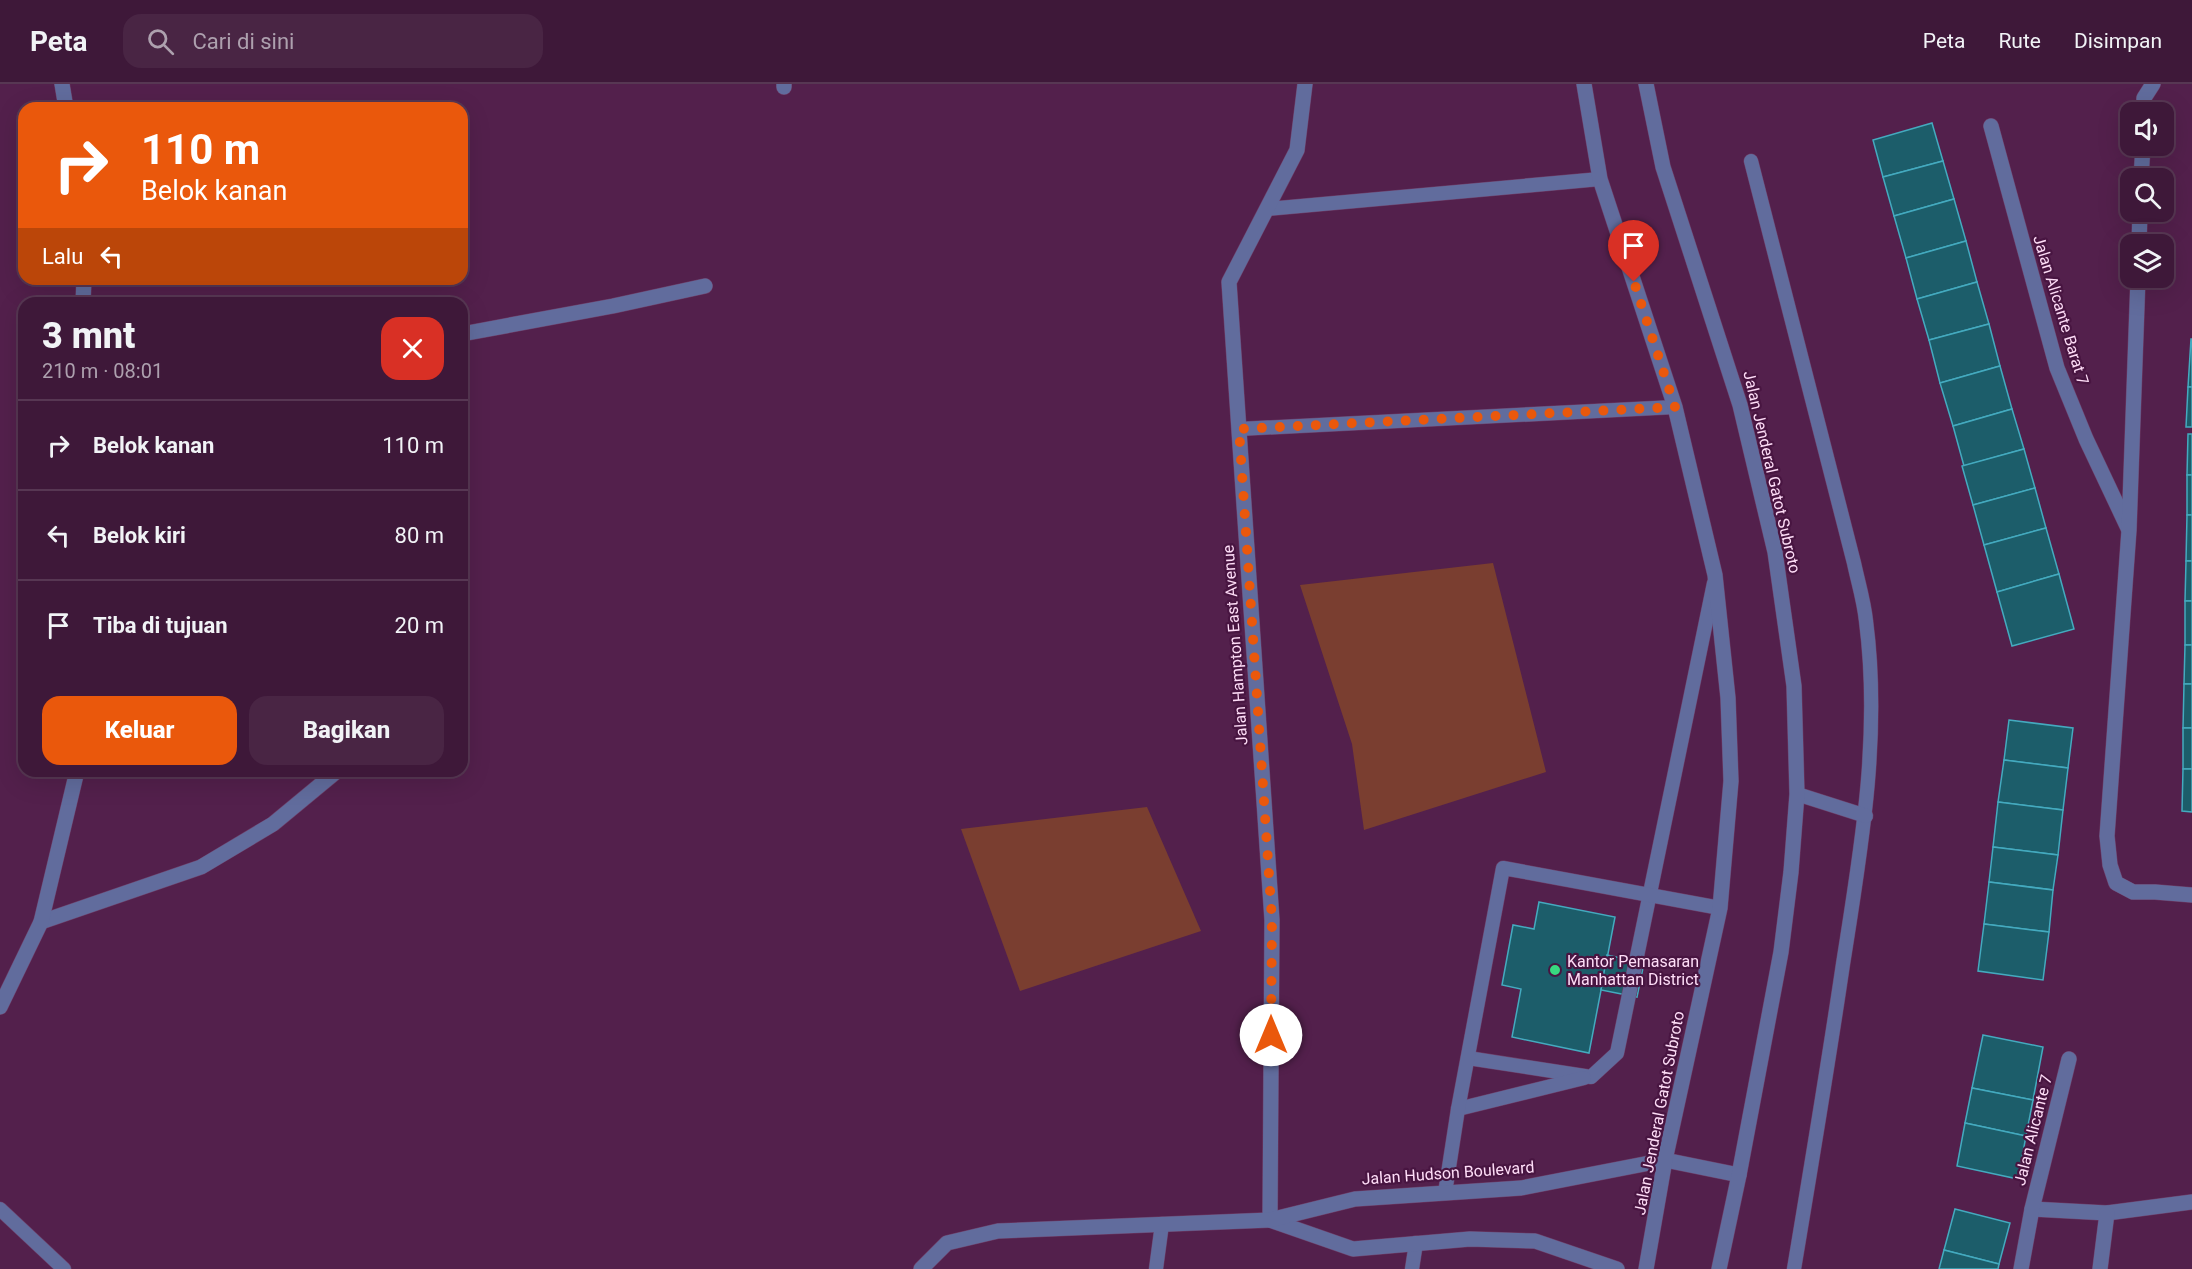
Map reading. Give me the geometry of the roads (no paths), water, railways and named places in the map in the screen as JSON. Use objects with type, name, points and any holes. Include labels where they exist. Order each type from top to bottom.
[{"type":"street","points":[[62,84],[65,102]]},
{"type":"street","name":"Jalan Hampton East Avenue","points":[[1270,1220],[1272,920],[1228,282],[1297,150],[1305,84]]},
{"type":"street","name":"Jalan Jenderal Gatot Subroto","points":[[1584,84],[1600,179],[1675,407],[1715,575],[1728,698],[1731,781],[1720,908],[1665,1160],[1646,1269]]},
{"type":"street","name":"Jalan Jenderal Gatot Subroto","points":[[1646,84],[1662,167],[1740,405],[1775,552],[1794,686],[1797,794],[1791,872],[1781,952],[1719,1269]]},
{"type":"street","points":[[2145,102],[2153,84]]},
{"type":"street","name":"Jalan Alicante Barat 7","points":[[1991,126],[2057,368],[2086,439],[2129,530]]},
{"type":"street","points":[[468,333],[705,286]]},
{"type":"street","name":"Jalan Alicante Barat 7","points":[[2138,288],[2129,530],[2107,836],[2110,865],[2116,883],[2133,892],[2192,895]]},
{"type":"street","points":[[0,1007],[41,922],[76,777]]},
{"type":"street","points":[[41,922],[201,867],[273,824],[330,777]]},
{"type":"street","name":"Jalan Alicante 7","points":[[2020,1269],[2032,1209],[2069,1059]]},
{"type":"street","points":[[1665,1160],[1739,1175]]},
{"type":"street","name":"Jalan Hudson Boulevard","points":[[921,1269],[948,1243],[998,1231],[1270,1220],[1355,1198],[1521,1188],[1665,1160]]},
{"type":"street","name":"Jalan Alicante 7","points":[[2032,1209],[2107,1213],[2192,1202]]},
{"type":"street","points":[[2100,1269],[2107,1213]]},
{"type":"street","name":"Jalan Hudson Boulevard","points":[[1270,1220],[1353,1249],[1470,1239],[1535,1241],[1617,1269]]},
{"type":"lane","points":[[1751,161],[1854,563],[1866,620],[1871,747],[1866,816],[1824,1094],[1794,1269]]},
{"type":"lane","points":[[1267,210],[1600,179]]},
{"type":"lane","points":[[1239,429],[1675,407]]},
{"type":"lane","points":[[1458,1109],[1591,1077],[1617,1053],[1715,575]]},
{"type":"lane","points":[[1797,794],[1866,816]]},
{"type":"lane","points":[[1445,1193],[1458,1109],[1503,868],[1720,908]]},
{"type":"lane","points":[[1468,1058],[1591,1077]]},
{"type":"lane","points":[[0,1209],[64,1269]]},
{"type":"lane","points":[[1156,1269],[1162,1224]]},
{"type":"lane","points":[[1412,1269],[1416,1243]]},
{"type":"place","name":"Kantor Pemasaran Manhattan District","points":[[1555,970]]}]
